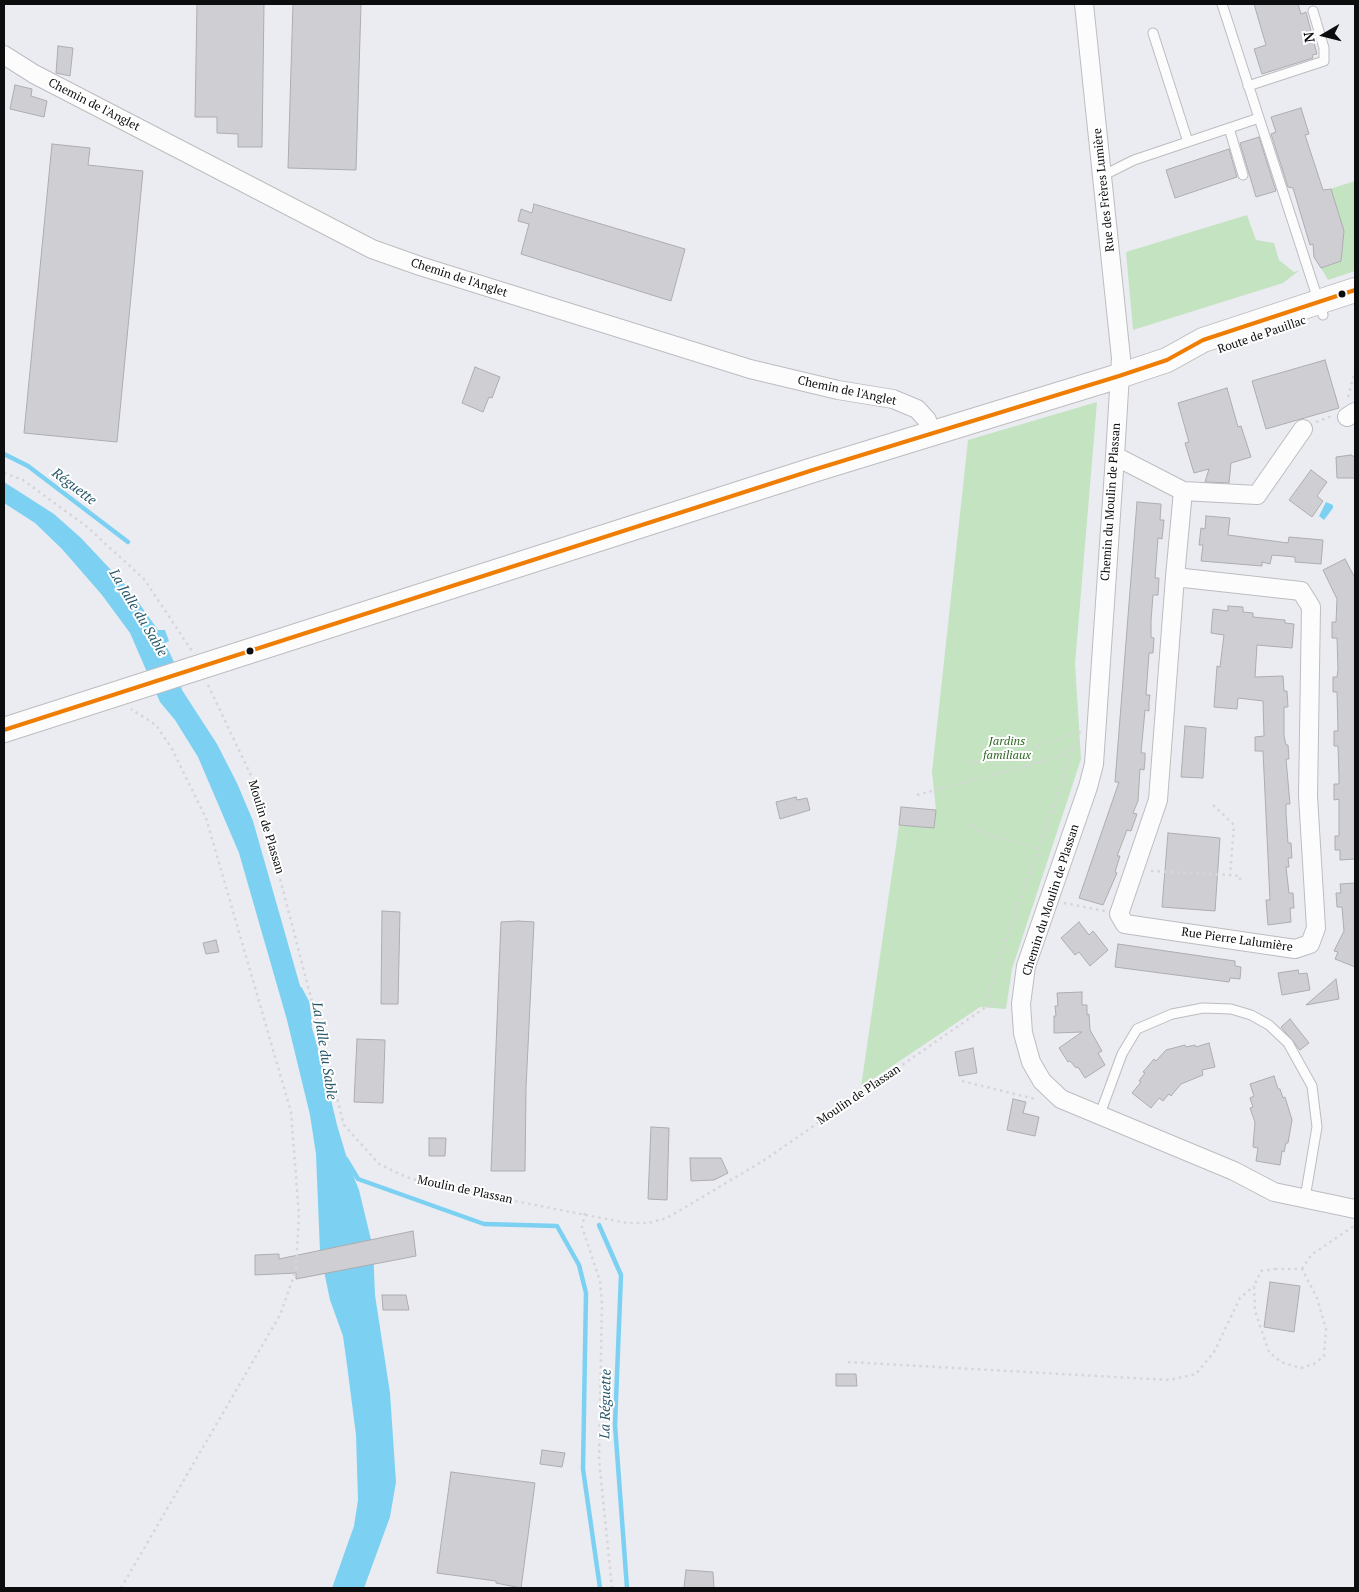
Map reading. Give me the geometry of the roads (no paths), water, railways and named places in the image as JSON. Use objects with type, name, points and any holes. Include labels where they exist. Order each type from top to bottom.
[{"type":"main road","name":"Route de Pauillac","points":[[4,730],[136,686],[813,470],[1167,360],[1206,354],[1321,308],[1355,290]]},
{"type":"main road","name":"Route de Pauillac","points":[[1321,308],[1355,304]]},
{"type":"street","name":"Rue des Frères Lumière","points":[[1084,4],[1121,358],[1119,376]]},
{"type":"street","name":"Chemin de l'Anglet","points":[[4,55],[34,74],[372,249],[420,266],[750,369],[838,390],[893,399],[917,409],[926,420],[930,435]]},
{"type":"street","name":"Chemin du Moulin de Plassan","points":[[1119,376],[1115,456],[1087,728],[1091,775],[1026,966],[1021,1004],[1023,1033],[1031,1062],[1042,1081],[1061,1099],[1234,1171],[1274,1192],[1355,1209]]},
{"type":"street","points":[[1115,456],[1183,491],[1257,496],[1303,429]]},
{"type":"street","points":[[1175,577],[1183,491]]},
{"type":"street","name":"Rue Pierre Lalumière","points":[[1175,577],[1301,591],[1311,608],[1308,796],[1316,928],[1310,944],[1295,949],[1125,924],[1119,914],[1158,800],[1175,577]]},
{"type":"lane","points":[[1222,4],[1321,308]]},
{"type":"lane","points":[[1248,86],[1324,61],[1324,48],[1313,11]]},
{"type":"lane","points":[[1154,33],[1188,142]]},
{"type":"lane","points":[[1102,176],[1134,160],[1259,118]]},
{"type":"lane","points":[[1228,128],[1243,175]]},
{"type":"lane","points":[[1100,1114],[1122,1054],[1137,1029],[1172,1014],[1203,1008],[1231,1009],[1251,1015],[1269,1025],[1288,1043],[1312,1086],[1317,1127],[1305,1198]]},
{"type":"water","points":[[4,482],[54,514],[81,538],[129,589],[158,630],[165,630],[169,641],[165,643],[174,662],[182,690],[217,744],[237,783],[253,821],[324,1070],[337,1125],[359,1190],[373,1248],[375,1295],[390,1393],[396,1482],[390,1517],[364,1588],[332,1588],[354,1526],[358,1500],[356,1435],[343,1336],[330,1300],[320,1252],[316,1154],[310,1115],[287,1020],[239,853],[198,757],[175,720],[160,702],[130,633],[102,595],[62,549],[35,523],[4,503]]},
{"type":"water","points":[[1326,502],[1333,505],[1333,508],[1324,520],[1319,516]]},
{"type":"waterway","name":"Réguette","points":[[4,454],[28,466],[128,542]]},
{"type":"waterway","name":"La Jalle du Sable","points":[[300,989],[307,1002],[310,1024]]},
{"type":"waterway","points":[[346,1159],[358,1179],[484,1224],[557,1226],[579,1265],[586,1293],[583,1469],[600,1588]]},
{"type":"waterway","name":"La Réguette","points":[[599,1225],[621,1275],[615,1425],[627,1588]]},
{"type":"park label","name":"Jardins familiaux","points":[[1007,749]]}]
